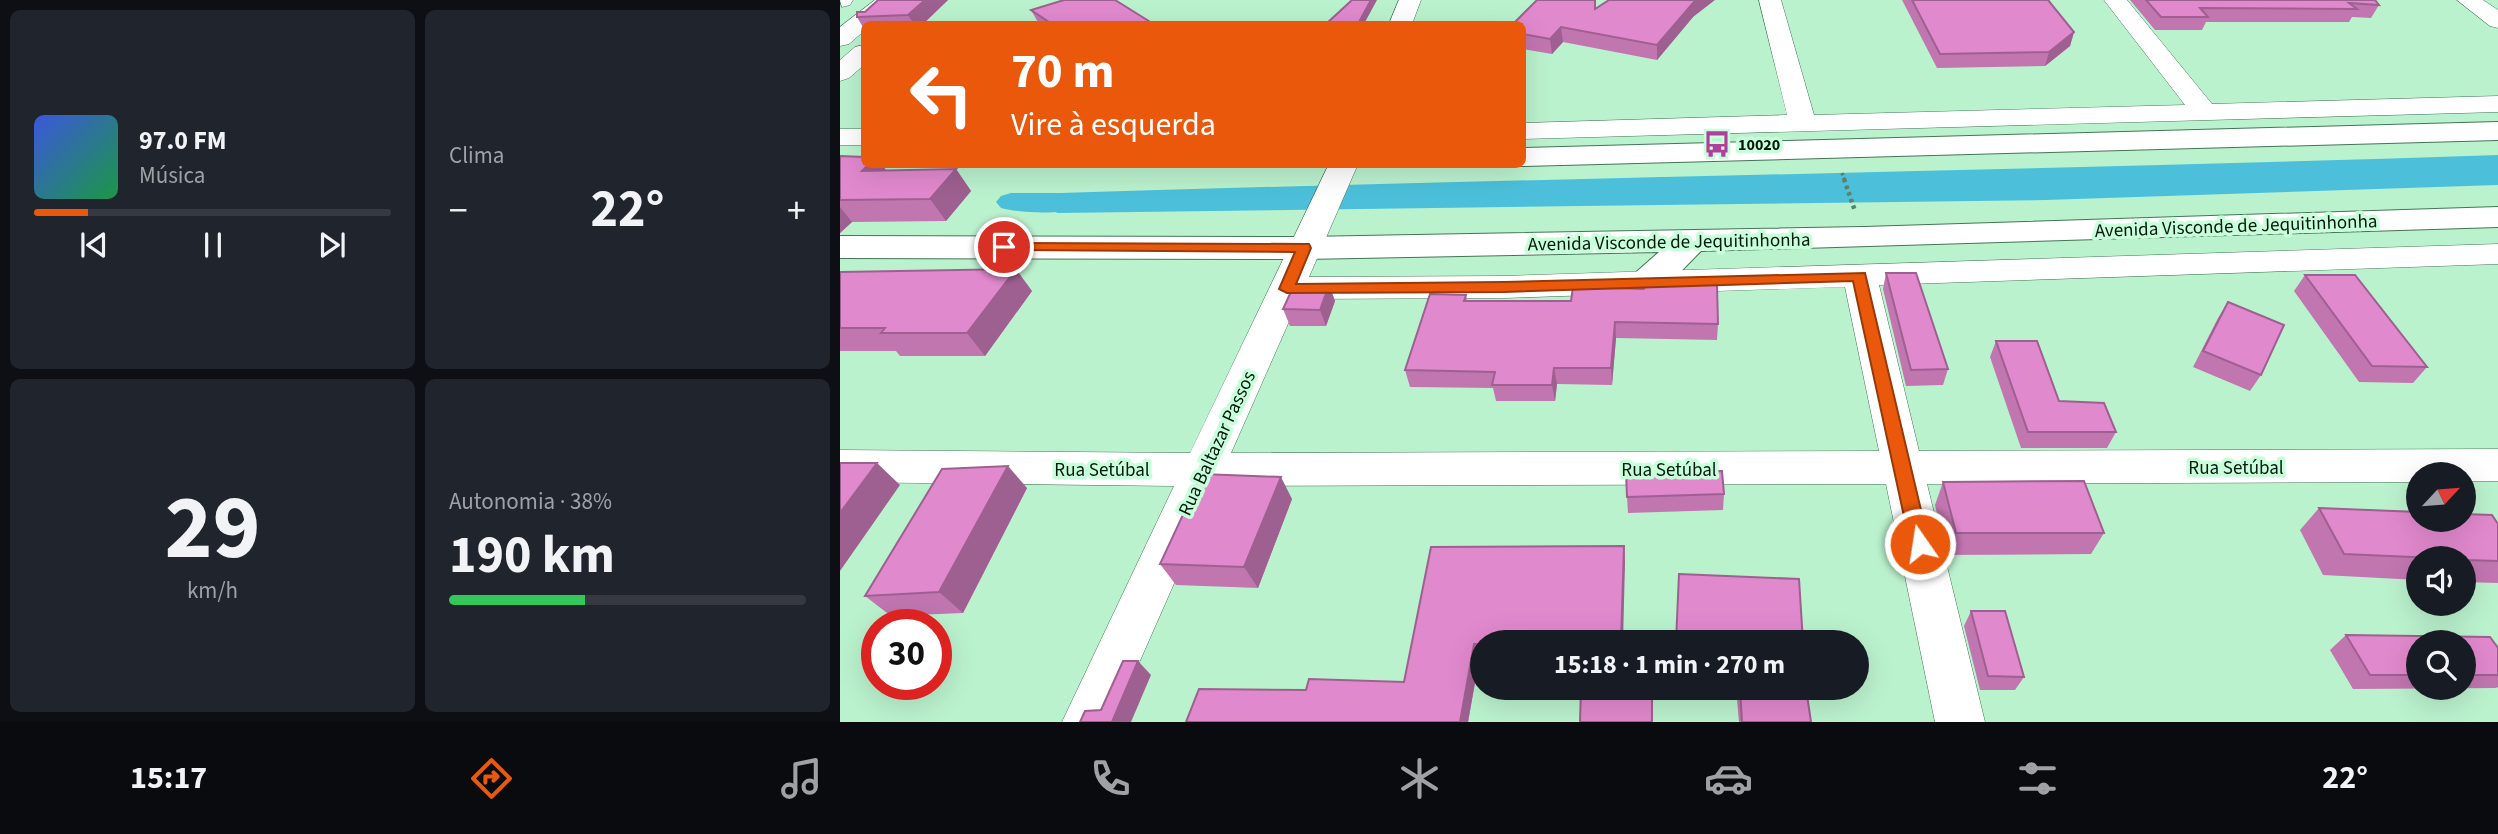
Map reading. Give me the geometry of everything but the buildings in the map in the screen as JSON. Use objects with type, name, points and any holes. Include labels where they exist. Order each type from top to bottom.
[{"type":"main road","points":[[1526,157],[2498,131]]},
{"type":"main road","points":[[840,162],[861,162]]},
{"type":"main road","name":"Avenida Visconde de Jequitinhonha","points":[[840,247],[1308,240],[1693,240],[2498,216]]},
{"type":"main road","points":[[1646,282],[1693,240]]},
{"type":"street","points":[[863,21],[889,0]]},
{"type":"street","points":[[1402,21],[1410,0]]},
{"type":"street","points":[[1770,0],[1803,123]]},
{"type":"street","points":[[2115,0],[2203,110]]},
{"type":"street","points":[[2468,0],[2498,21]]},
{"type":"street","points":[[840,39],[861,22]]},
{"type":"street","points":[[840,73],[861,55]]},
{"type":"street","points":[[1526,131],[2203,110],[2498,104]]},
{"type":"street","points":[[840,137],[861,137]]},
{"type":"street","name":"Rua Baltazar Passos","points":[[1087,722],[1340,172]]},
{"type":"street","name":"Avenida Visconde de Jequitinhonha","points":[[1287,289],[1504,287],[2498,254]]},
{"type":"street","points":[[1860,276],[1960,722]]},
{"type":"street","name":"Rua Setúbal","points":[[840,466],[1204,470],[2498,465]]},
{"type":"path","points":[[1842,172],[1855,212]]},
{"type":"water","points":[[2498,155],[2498,185],[2046,200],[1058,213],[1026,202],[1060,193]]},
{"type":"waterway","points":[[1011,202],[1074,202]]},
{"type":"place","name":"10020","points":[[1717,144]]},
{"type":"route","points":[[1004,247],[1304,248],[1287,289],[1504,287],[1860,276],[1920,544]]}]
